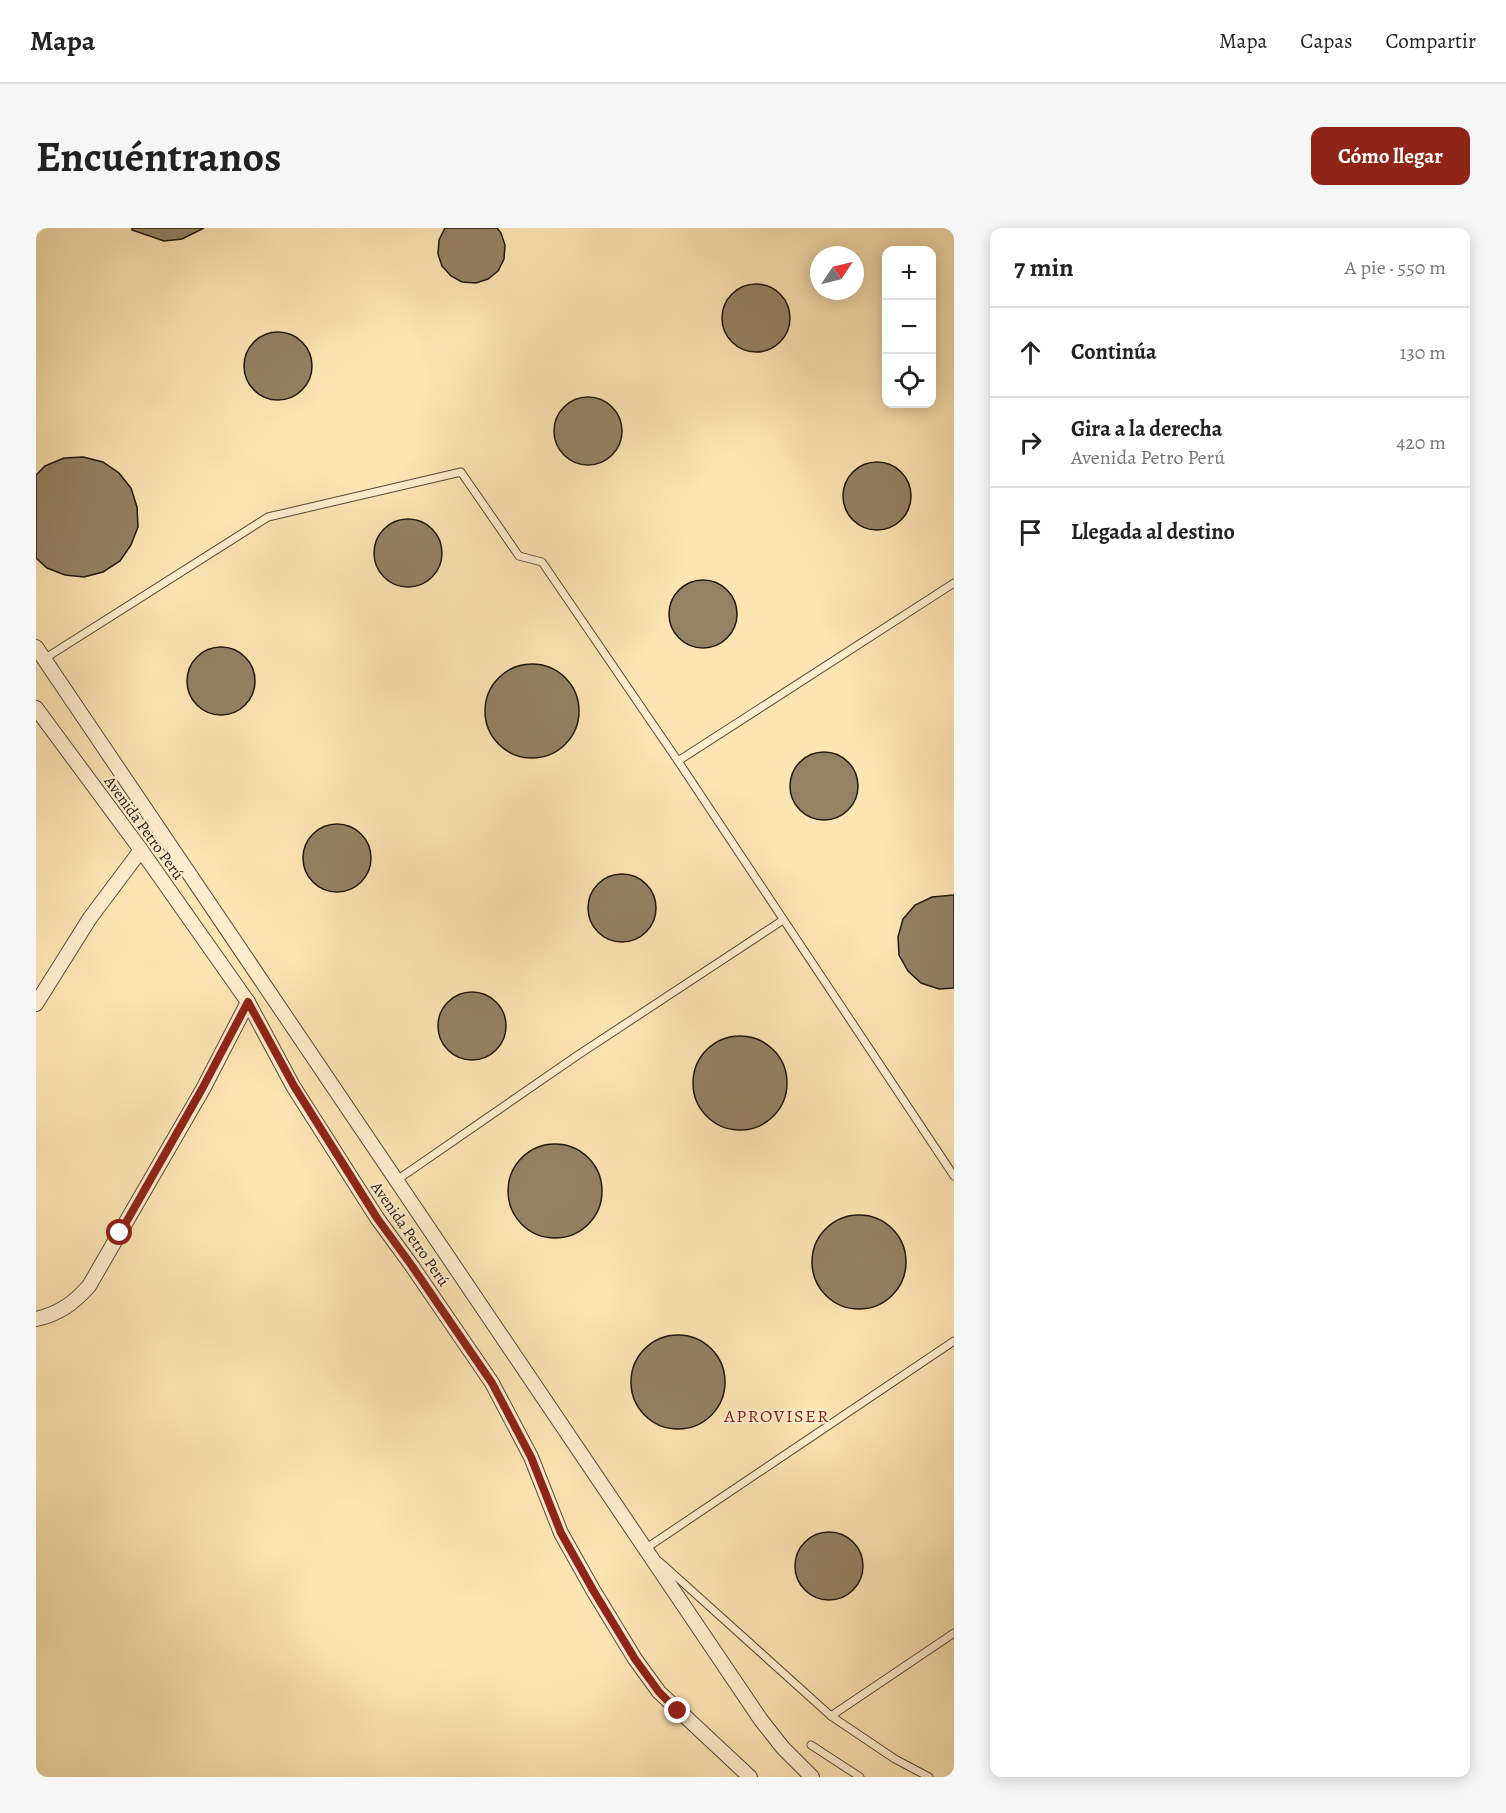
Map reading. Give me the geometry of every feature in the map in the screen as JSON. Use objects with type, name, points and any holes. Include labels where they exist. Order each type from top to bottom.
[{"type":"street","points":[[36,647],[771,1734],[812,1777]]},
{"type":"street","name":"Avenida Petro Perú","points":[[36,708],[141,850],[248,1002],[294,1086],[377,1218],[492,1383],[531,1457],[561,1533],[635,1659],[659,1692],[750,1777]]},
{"type":"street","points":[[36,1004],[90,918],[141,850]]},
{"type":"street","points":[[36,1319],[53,1315],[67,1307],[89,1286],[202,1089],[248,1002]]},
{"type":"lane","points":[[44,659],[268,517],[461,472],[519,556],[542,562],[678,761],[954,1176]]},
{"type":"lane","points":[[678,761],[954,584]]},
{"type":"lane","points":[[397,1180],[578,1055],[783,920]]},
{"type":"lane","points":[[928,1777],[895,1759],[831,1716],[645,1549],[954,1341]]},
{"type":"lane","points":[[831,1716],[954,1632]]},
{"type":"lane","points":[[810,1745],[860,1777]]},
{"type":"building","points":[[132,228],[204,228],[182,239],[164,241],[132,230]]},
{"type":"building","points":[[445,228],[497,228],[505,245],[504,259],[498,271],[488,279],[476,283],[462,282],[451,276],[442,266],[438,254],[439,240]]},
{"type":"building","points":[[756,284],[769,287],[780,294],[787,305],[790,318],[787,331],[780,342],[769,349],[756,352],[743,349],[732,342],[725,331],[722,318],[725,305],[732,294],[743,287]]},
{"type":"building","points":[[278,332],[291,335],[302,342],[309,353],[312,366],[309,379],[302,390],[291,397],[278,400],[265,397],[254,390],[247,379],[244,366],[247,353],[254,342],[265,335]]},
{"type":"building","points":[[588,397],[601,400],[612,407],[619,418],[622,431],[619,444],[612,455],[601,462],[588,465],[575,462],[564,455],[557,444],[554,431],[557,418],[564,407],[575,400]]},
{"type":"building","points":[[83,457],[103,462],[119,473],[131,488],[137,507],[138,527],[131,545],[120,561],[103,572],[84,577],[65,575],[47,568],[36,558],[36,475],[45,466],[64,458]]},
{"type":"building","points":[[877,462],[890,465],[901,472],[908,483],[911,496],[908,509],[901,520],[890,527],[877,530],[864,527],[853,520],[846,509],[843,496],[846,483],[853,472],[864,465]]},
{"type":"building","points":[[408,519],[421,522],[432,529],[439,540],[442,553],[439,566],[432,577],[421,584],[408,587],[395,584],[384,577],[377,566],[374,553],[377,540],[384,529],[395,522]]},
{"type":"building","points":[[703,580],[716,583],[727,590],[734,601],[737,614],[734,627],[727,638],[716,645],[703,648],[690,645],[679,638],[672,627],[669,614],[672,601],[679,590],[690,583]]},
{"type":"building","points":[[221,647],[234,650],[245,657],[252,668],[255,681],[252,694],[245,705],[234,712],[221,715],[208,712],[197,705],[190,694],[187,681],[190,668],[197,657],[208,650]]},
{"type":"building","points":[[532,664],[550,668],[565,678],[575,693],[579,711],[575,729],[565,744],[550,754],[532,758],[514,754],[499,744],[489,729],[485,711],[489,693],[499,678],[514,668]]},
{"type":"building","points":[[824,752],[837,755],[848,762],[855,773],[858,786],[855,799],[848,810],[837,817],[824,820],[811,817],[800,810],[793,799],[790,786],[793,773],[800,762],[811,755]]},
{"type":"building","points":[[337,824],[350,827],[361,834],[368,845],[371,858],[368,871],[361,882],[350,889],[337,892],[324,889],[313,882],[306,871],[303,858],[306,845],[313,834],[324,827]]},
{"type":"building","points":[[622,874],[635,877],[646,884],[653,895],[656,908],[653,921],[646,932],[635,939],[622,942],[609,939],[598,932],[591,921],[588,908],[591,895],[598,884],[609,877]]},
{"type":"building","points":[[954,895],[954,988],[939,989],[921,983],[908,971],[899,955],[898,937],[903,919],[915,905],[932,897]]},
{"type":"building","points":[[472,992],[485,995],[496,1002],[503,1013],[506,1026],[503,1039],[496,1050],[485,1057],[472,1060],[459,1057],[448,1050],[441,1039],[438,1026],[441,1013],[448,1002],[459,995]]},
{"type":"building","points":[[740,1036],[758,1040],[773,1050],[783,1065],[787,1083],[783,1101],[773,1116],[758,1126],[740,1130],[722,1126],[707,1116],[697,1101],[693,1083],[697,1065],[707,1050],[722,1040]]},
{"type":"building","points":[[555,1144],[573,1148],[588,1158],[598,1173],[602,1191],[598,1209],[588,1224],[573,1234],[555,1238],[537,1234],[522,1224],[512,1209],[508,1191],[512,1173],[522,1158],[537,1148]]},
{"type":"building","points":[[859,1215],[877,1219],[892,1229],[902,1244],[906,1262],[902,1280],[892,1295],[877,1305],[859,1309],[841,1305],[826,1295],[816,1280],[812,1262],[816,1244],[826,1229],[841,1219]]},
{"type":"building","points":[[678,1335],[696,1339],[711,1349],[721,1364],[725,1382],[721,1400],[711,1415],[696,1425],[678,1429],[660,1425],[645,1415],[635,1400],[631,1382],[635,1364],[645,1349],[660,1339]]},
{"type":"building","points":[[829,1532],[842,1535],[853,1542],[860,1553],[863,1566],[860,1579],[853,1590],[842,1597],[829,1600],[816,1597],[805,1590],[798,1579],[795,1566],[798,1553],[805,1542],[816,1535]]},
{"type":"district","name":"APROVISER","points":[[777,1416]]},
{"type":"route","points":[[120,1233],[202,1089],[248,1002],[294,1086],[377,1218],[492,1383],[531,1457],[561,1533],[593,1590],[635,1659],[659,1692],[678,1711]]}]
